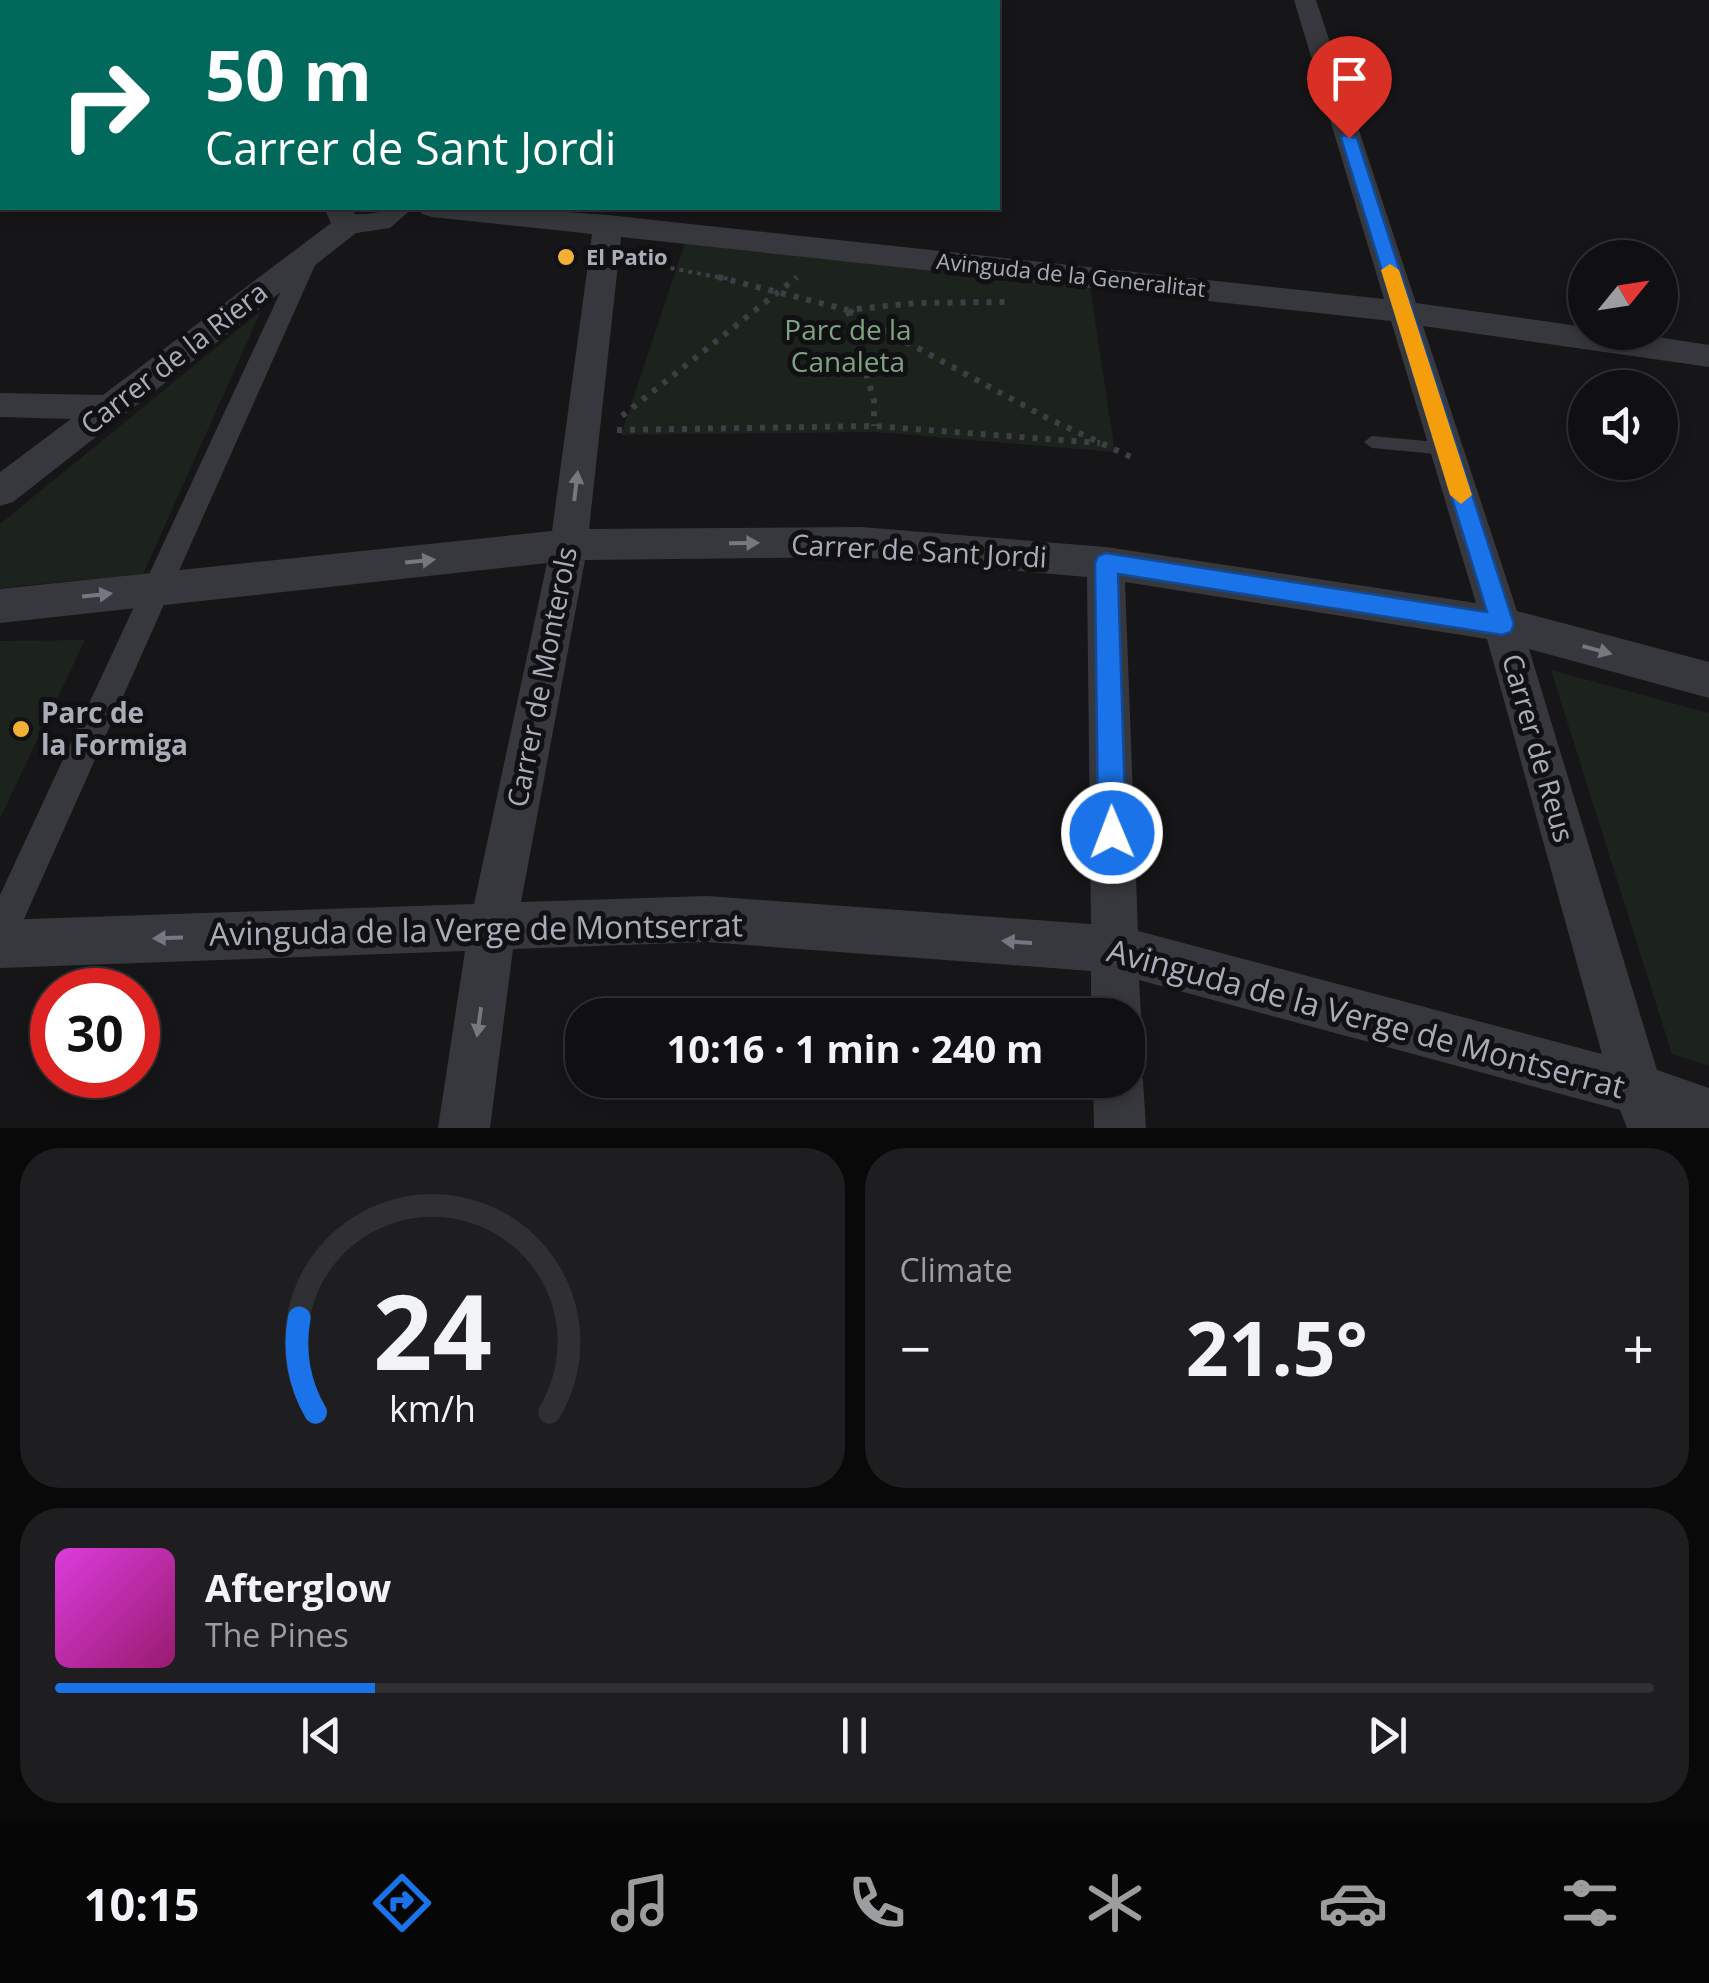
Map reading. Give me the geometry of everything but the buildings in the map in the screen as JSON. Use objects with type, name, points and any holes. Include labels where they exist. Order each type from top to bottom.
[{"type":"street","name":"Carrer de Reus","points":[[1305,0],[1502,624],[1645,1109]]},
{"type":"street","points":[[343,216],[380,222],[395,210]]},
{"type":"street","name":"Avinguda de la Generalitat","points":[[443,210],[606,241],[1403,312],[1709,356]]},
{"type":"street","name":"Carrer de la Riera","points":[[0,492],[310,254],[343,216]]},
{"type":"street","name":"Carrer de Monterols","points":[[464,1128],[493,925],[568,544],[606,241]]},
{"type":"street","points":[[0,934],[310,254]]},
{"type":"street","points":[[0,405],[108,408]]},
{"type":"street","name":"Carrer de Sant Jordi","points":[[0,606],[568,544],[860,542],[1106,563],[1502,624],[1709,680]]},
{"type":"street","points":[[1106,563],[1115,998]]},
{"type":"street","name":"Avinguda de la Verge de Montserrat","points":[[0,944],[707,919],[1114,948],[1645,1109],[1709,1114]]},
{"type":"street","points":[[1119,1098],[1120,1128]]},
{"type":"lane","points":[[1372,442],[1447,450]]},
{"type":"path","points":[[606,241],[693,270],[848,310],[1131,458]]},
{"type":"path","points":[[797,276],[605,430],[874,426],[1100,443]]},
{"type":"path","points":[[848,310],[915,303],[1014,302]]},
{"type":"path","points":[[848,310],[874,400],[874,426]]},
{"type":"green space","name":"Parc de la Canaleta","points":[[685,243],[1090,288],[1115,452],[876,432],[621,435]]},
{"type":"green space","points":[[261,311],[143,574],[0,588],[0,524]]},
{"type":"green space","name":"Parc de la Formiga","points":[[85,640],[0,818],[0,641]]},
{"type":"green space","points":[[1551,670],[1709,713],[1709,1066],[1672,1054]]},
{"type":"slow traffic","points":[[1390,270],[1461,495]]},
{"type":"place","name":"El Patio","points":[[566,257]]},
{"type":"place","name":"Parc de la Formiga","points":[[21,729]]},
{"type":"route","points":[[1112,833],[1106,563],[1502,624],[1349,138]]}]
